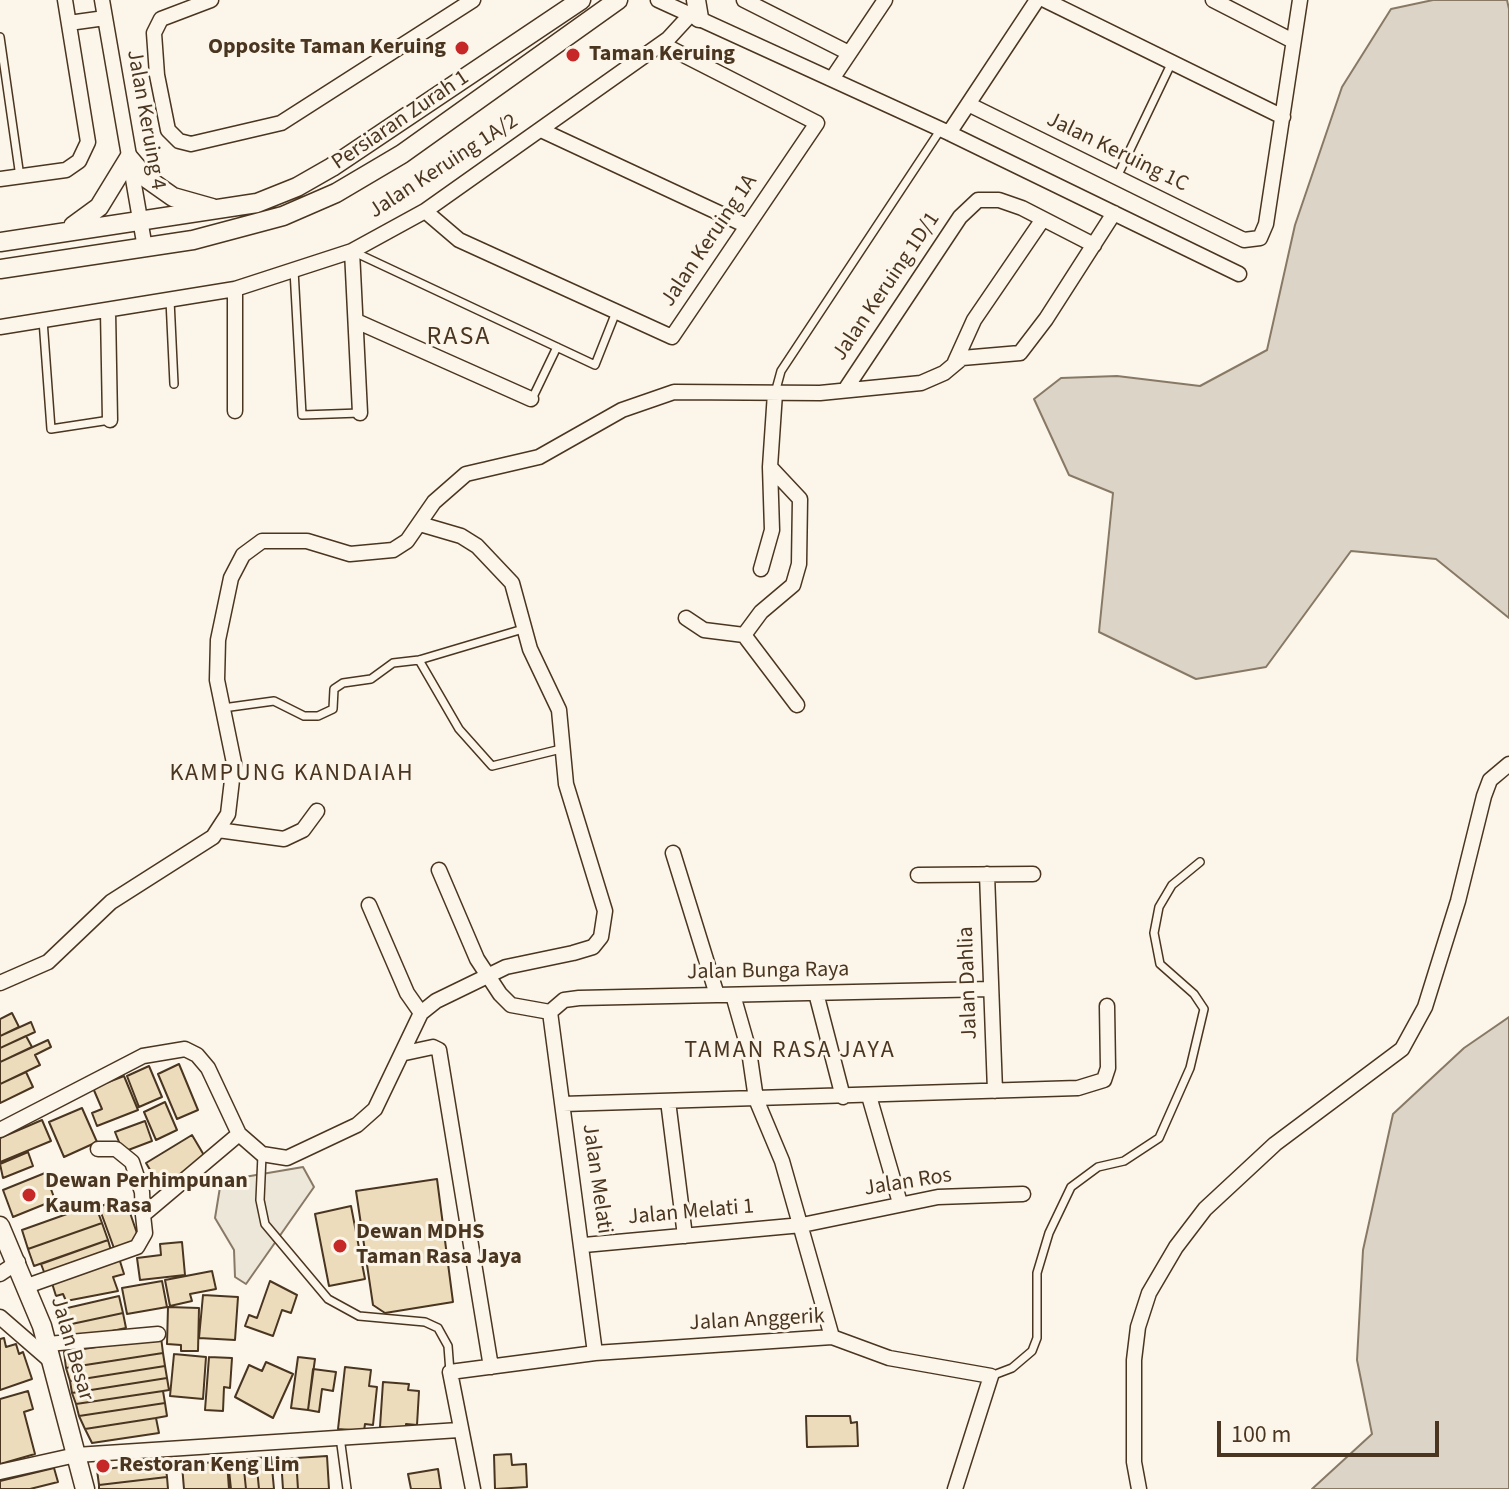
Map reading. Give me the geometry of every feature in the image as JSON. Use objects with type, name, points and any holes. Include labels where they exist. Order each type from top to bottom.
[{"type":"main road","name":"Persiaran Zurah 1","points":[[0,242],[257,203],[332,167],[581,0]]},
{"type":"main road","name":"Persiaran Zurah 1","points":[[0,269],[193,240],[283,216],[336,193],[402,154],[618,0]]},
{"type":"main road","points":[[64,231],[99,207],[129,158],[146,178],[173,197],[219,210]]},
{"type":"main road","name":"Jalan Besar","points":[[0,1226],[18,1262],[48,1344],[85,1489]]},
{"type":"street","points":[[0,179],[66,170],[79,161],[88,142],[65,0]]},
{"type":"street","name":"Jalan Keruing 4","points":[[102,0],[145,248]]},
{"type":"street","points":[[211,0],[161,19],[154,46],[168,130],[179,141],[191,144],[281,123],[473,0]]},
{"type":"street","points":[[658,0],[695,11],[1239,274]]},
{"type":"street","points":[[744,0],[849,53]]},
{"type":"street","points":[[832,79],[885,0]]},
{"type":"street","points":[[945,131],[970,105],[1037,0]]},
{"type":"street","points":[[1045,0],[1283,117],[1300,0]]},
{"type":"street","points":[[1213,0],[1293,41]]},
{"type":"street","name":"Jalan Keruing 1A/2","points":[[0,327],[235,289],[352,251],[425,211],[541,130],[662,44],[695,11]]},
{"type":"street","points":[[69,23],[105,18]]},
{"type":"street","name":"Jalan Keruing 1A","points":[[425,211],[459,240],[672,337],[817,123],[662,44]]},
{"type":"street","name":"Jalan Keruing 1C","points":[[970,105],[1244,240],[1260,238],[1266,224],[1283,117]]},
{"type":"street","points":[[541,130],[747,226]]},
{"type":"street","name":"Jalan Keruing 1D/1","points":[[847,387],[960,217],[978,200],[999,200],[1094,245]]},
{"type":"street","points":[[955,362],[972,356],[1020,353],[1114,213]]},
{"type":"street","points":[[0,983],[48,962],[111,902],[191,853],[218,830],[228,814],[234,763],[217,680],[218,640],[231,578],[243,555],[262,541],[307,541],[350,554],[393,550],[407,541],[434,502],[466,474],[539,457],[622,410],[674,392],[820,393],[847,387],[921,383],[944,373],[955,362],[974,320],[1043,219]]},
{"type":"street","points":[[352,251],[360,413]]},
{"type":"street","points":[[235,289],[235,411]]},
{"type":"street","points":[[108,311],[110,420]]},
{"type":"street","points":[[356,321],[531,399]]},
{"type":"street","points":[[761,569],[772,530],[770,467],[775,393]]},
{"type":"street","points":[[744,635],[761,612],[793,585],[799,564],[800,499],[770,467]]},
{"type":"street","points":[[0,1130],[113,1070],[174,1049],[197,1055],[208,1068],[239,1134],[262,1154],[287,1158],[357,1125],[375,1109],[405,1053],[421,1013],[506,967],[593,947],[606,927],[595,873],[566,784],[559,710],[523,629],[512,583],[499,566],[461,536],[420,524]]},
{"type":"street","points":[[686,618],[704,630],[744,635],[797,705]]},
{"type":"street","points":[[1139,1489],[1134,1462],[1134,1360],[1138,1327],[1149,1293],[1205,1209],[1275,1144],[1402,1049],[1425,1007],[1458,901],[1490,780],[1509,764]]},
{"type":"street","points":[[218,830],[284,839],[303,830],[317,811]]},
{"type":"street","points":[[673,853],[717,995]]},
{"type":"street","points":[[439,870],[488,976],[511,1005],[550,1012]]},
{"type":"street","name":"Jalan Dahlia","points":[[987,874],[995,1091]]},
{"type":"street","points":[[918,875],[1033,874]]},
{"type":"street","points":[[369,905],[407,993],[421,1013]]},
{"type":"street","name":"Jalan Bunga Raya","points":[[550,1012],[564,1000],[579,998],[991,989]]},
{"type":"street","points":[[816,993],[843,1097]]},
{"type":"street","points":[[733,995],[749,1051],[756,1099],[782,1161],[832,1337]]},
{"type":"street","points":[[563,1104],[1078,1088],[1104,1080],[1108,1068],[1107,1006]]},
{"type":"street","name":"Jalan Melati","points":[[550,1012],[584,1245],[595,1353]]},
{"type":"street","points":[[405,1053],[433,1047],[439,1050],[491,1367]]},
{"type":"street","points":[[869,1096],[900,1203]]},
{"type":"street","points":[[668,1101],[685,1236]]},
{"type":"street","points":[[143,1215],[239,1134]]},
{"type":"street","points":[[27,1286],[137,1247],[145,1233],[142,1192],[132,1162],[116,1149],[98,1149]]},
{"type":"street","name":"Jalan Ros","points":[[802,1225],[900,1203],[1023,1194]]},
{"type":"street","name":"Jalan Melati 1","points":[[584,1245],[802,1225]]},
{"type":"street","points":[[0,1274],[18,1262]]},
{"type":"street","points":[[0,1317],[53,1363]]},
{"type":"street","points":[[48,1344],[158,1334]]},
{"type":"street","name":"Jalan Anggerik","points":[[450,1372],[595,1353],[832,1337],[897,1360],[991,1376]]},
{"type":"street","points":[[450,1372],[473,1489]]},
{"type":"street","points":[[955,1489],[991,1376]]},
{"type":"street","points":[[0,1472],[76,1455],[459,1430]]},
{"type":"lane","points":[[0,37],[20,177]]},
{"type":"lane","points":[[1117,177],[1172,62]]},
{"type":"lane","points":[[775,393],[781,371],[945,131]]},
{"type":"lane","points":[[352,251],[595,365],[616,312]]},
{"type":"lane","points":[[294,270],[302,415],[360,413]]},
{"type":"lane","points":[[170,300],[174,384]]},
{"type":"lane","points":[[43,320],[51,429],[110,420]]},
{"type":"lane","points":[[531,399],[557,347]]},
{"type":"lane","points":[[223,708],[274,701],[304,716],[318,716],[333,709],[337,686],[371,679],[393,663],[419,660],[523,629]]},
{"type":"lane","points":[[419,660],[459,729],[492,766],[561,749]]},
{"type":"lane","points":[[991,1376],[1012,1368],[1032,1351],[1037,1338],[1037,1273],[1049,1233],[1071,1187],[1098,1167],[1124,1161],[1159,1138],[1190,1068],[1204,1009],[1194,994],[1160,964],[1154,933],[1159,907],[1172,885],[1200,862]]},
{"type":"lane","points":[[262,1154],[260,1200],[265,1224],[328,1299],[359,1316],[425,1322],[438,1328],[448,1346],[450,1372]]},
{"type":"lane","points":[[340,1437],[347,1489]]},
{"type":"shaded area","points":[[1433,0],[1507,0],[1509,9],[1509,618],[1436,559],[1351,551],[1266,667],[1196,679],[1099,632],[1113,493],[1069,475],[1034,399],[1061,378],[1117,376],[1200,386],[1267,350],[1295,225],[1342,87],[1391,9]]},
{"type":"shaded area","points":[[1509,1017],[1509,1489],[1312,1489],[1372,1434],[1357,1360],[1363,1250],[1393,1114],[1464,1048]]},
{"type":"shaded area","points":[[303,1167],[314,1187],[246,1284],[235,1277],[234,1250],[215,1218],[221,1181]]},
{"type":"building","points":[[12,1013],[19,1027],[0,1036],[0,1019]]},
{"type":"building","points":[[31,1022],[35,1032],[0,1048],[0,1036]]},
{"type":"building","points":[[26,1036],[32,1047],[0,1062],[0,1048]]},
{"type":"building","points":[[48,1040],[51,1047],[35,1055],[40,1065],[0,1084],[0,1062]]},
{"type":"building","points":[[179,1064],[198,1110],[177,1119],[158,1074]]},
{"type":"building","points":[[149,1066],[162,1097],[139,1107],[127,1076]]},
{"type":"building","points":[[26,1072],[33,1087],[0,1103],[0,1084]]},
{"type":"building","points":[[124,1076],[138,1110],[97,1126],[92,1113],[102,1109],[93,1088]]},
{"type":"building","points":[[165,1102],[177,1130],[156,1140],[144,1112]]},
{"type":"building","points":[[82,1108],[97,1142],[64,1157],[49,1122]]},
{"type":"building","points":[[42,1120],[51,1141],[0,1162],[0,1138]]},
{"type":"building","points":[[145,1121],[152,1141],[123,1152],[115,1132]]},
{"type":"building","points":[[192,1135],[208,1162],[173,1184],[170,1179],[159,1185],[146,1163]]},
{"type":"building","points":[[28,1152],[33,1166],[3,1178],[0,1164]]},
{"type":"building","name":"Dewan Perhimpunan Kaum Rasa","points":[[45,1173],[55,1200],[13,1217],[3,1190]]},
{"type":"building","points":[[437,1179],[453,1302],[385,1313],[373,1305],[356,1191]]},
{"type":"building","points":[[119,1199],[123,1208],[128,1207],[140,1242],[115,1251],[99,1207]]},
{"type":"building","points":[[95,1204],[102,1223],[28,1249],[22,1230]]},
{"type":"building","name":"Dewan MDHS Taman Rasa Jaya","points":[[351,1206],[365,1279],[329,1286],[315,1214]]},
{"type":"building","points":[[102,1223],[108,1240],[34,1266],[28,1249]]},
{"type":"building","points":[[108,1240],[112,1254],[46,1277],[41,1264]]},
{"type":"building","points":[[182,1242],[185,1275],[140,1280],[137,1258],[161,1255],[160,1244]]},
{"type":"building","points":[[119,1258],[124,1274],[113,1277],[118,1291],[66,1301],[63,1294],[56,1296],[51,1280]]},
{"type":"building","points":[[212,1271],[216,1289],[190,1294],[192,1301],[170,1306],[165,1280]]},
{"type":"building","points":[[162,1281],[167,1307],[127,1314],[122,1288]]},
{"type":"building","points":[[270,1281],[297,1295],[291,1313],[282,1310],[273,1336],[245,1326],[249,1315],[257,1318]]},
{"type":"building","points":[[203,1295],[238,1297],[235,1340],[199,1338]]},
{"type":"building","points":[[119,1296],[123,1313],[67,1325],[63,1309]]},
{"type":"building","points":[[168,1307],[199,1308],[198,1351],[181,1351],[181,1345],[167,1344]]},
{"type":"building","points":[[123,1313],[126,1328],[70,1340],[67,1325]]},
{"type":"building","points":[[161,1337],[163,1353],[66,1368],[64,1352]]},
{"type":"building","points":[[4,1338],[6,1347],[16,1344],[19,1354],[23,1352],[32,1379],[0,1390],[0,1339]]},
{"type":"building","points":[[163,1353],[165,1366],[70,1381],[66,1368]]},
{"type":"building","points":[[174,1354],[206,1357],[203,1399],[170,1396]]},
{"type":"building","points":[[209,1357],[232,1358],[230,1388],[224,1387],[223,1411],[205,1410]]},
{"type":"building","points":[[298,1357],[315,1359],[308,1410],[291,1408]]},
{"type":"building","points":[[266,1362],[293,1374],[273,1418],[235,1397],[249,1365],[262,1371]]},
{"type":"building","points":[[165,1366],[167,1378],[72,1393],[70,1381]]},
{"type":"building","points":[[345,1367],[371,1370],[369,1386],[377,1387],[373,1425],[365,1424],[364,1431],[338,1429]]},
{"type":"building","points":[[313,1369],[336,1372],[333,1391],[322,1389],[319,1412],[308,1410]]},
{"type":"building","points":[[167,1378],[169,1390],[163,1391],[76,1404],[72,1393]]},
{"type":"building","points":[[383,1382],[409,1384],[408,1390],[419,1391],[417,1425],[406,1424],[406,1429],[380,1427]]},
{"type":"building","points":[[28,1391],[33,1409],[24,1412],[35,1454],[0,1464],[0,1399]]},
{"type":"building","points":[[163,1391],[165,1403],[79,1416],[76,1404]]},
{"type":"building","points":[[165,1403],[167,1416],[85,1429],[79,1416]]},
{"type":"building","points":[[806,1416],[850,1416],[851,1423],[857,1422],[858,1446],[807,1447]]},
{"type":"building","points":[[156,1418],[159,1433],[92,1443],[85,1429]]},
{"type":"building","points":[[511,1454],[512,1465],[526,1464],[527,1487],[495,1489],[494,1455]]},
{"type":"building","points":[[327,1456],[329,1489],[298,1489],[296,1458]]},
{"type":"building","points":[[271,1457],[274,1489],[259,1489],[256,1458]]},
{"type":"building","points":[[256,1458],[259,1489],[246,1489],[243,1460]]},
{"type":"building","points":[[296,1458],[298,1489],[283,1489],[281,1459]]},
{"type":"building","points":[[243,1460],[246,1489],[231,1489],[228,1461]]},
{"type":"building","points":[[227,1461],[229,1489],[184,1489],[182,1465]]},
{"type":"building","points":[[165,1462],[167,1477],[99,1485],[97,1470]]},
{"type":"building","points":[[54,1468],[58,1482],[30,1489],[0,1489],[0,1481]]},
{"type":"building","points":[[438,1469],[441,1489],[411,1489],[408,1474]]},
{"type":"building","points":[[167,1477],[168,1489],[99,1489],[99,1485]]},
{"type":"place","name":"Opposite Taman Keruing","points":[[462,48]]},
{"type":"place","name":"Taman Keruing","points":[[573,55]]},
{"type":"place","name":"Dewan Perhimpunan Kaum Rasa","points":[[29,1195]]},
{"type":"place","name":"Dewan MDHS Taman Rasa Jaya","points":[[340,1246]]},
{"type":"place","name":"Restoran Keng Lim","points":[[103,1466]]},
{"type":"district","name":"RASA","points":[[459,338]]},
{"type":"district","name":"KAMPUNG KANDAIAH","points":[[292,775]]},
{"type":"district","name":"TAMAN RASA JAYA","points":[[790,1052]]}]
